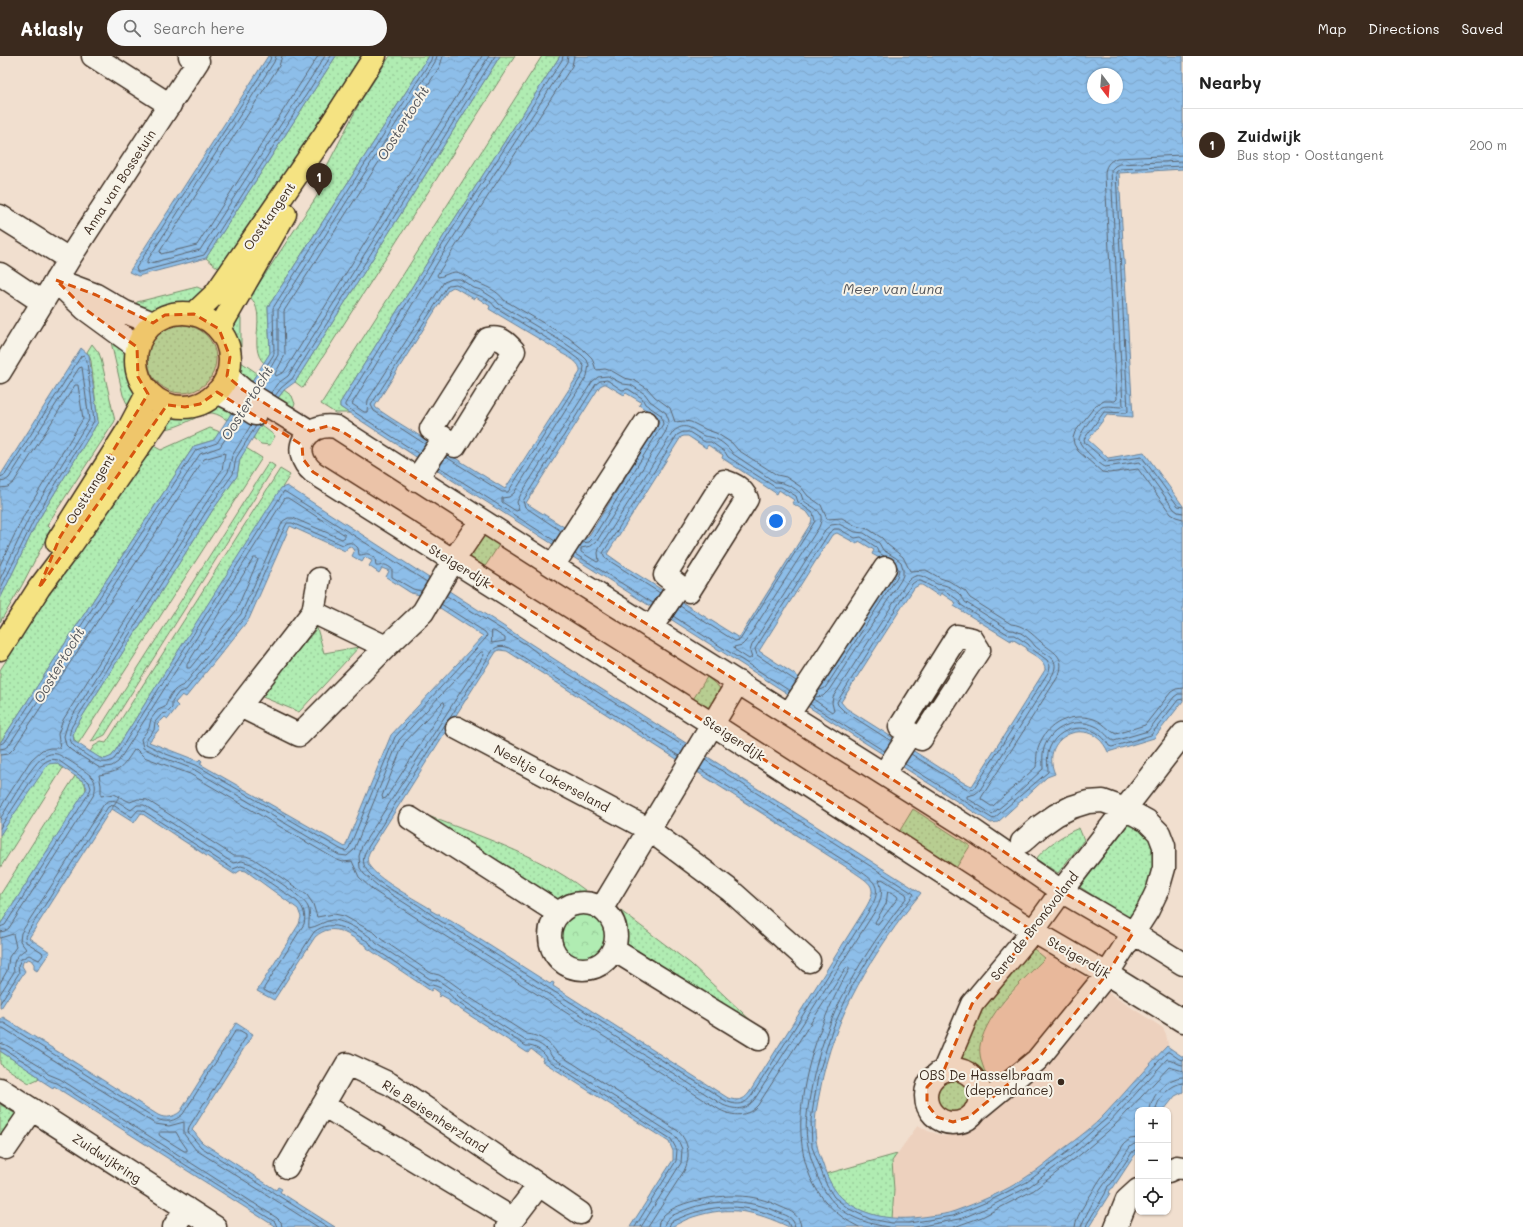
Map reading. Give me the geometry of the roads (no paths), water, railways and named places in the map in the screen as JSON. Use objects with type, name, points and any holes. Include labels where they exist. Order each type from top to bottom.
[{"type":"main road","name":"Oosttangent","points":[[194,314],[216,293],[325,134],[376,56]]},
{"type":"main road","name":"Oosttangent","points":[[219,329],[279,224],[325,134]]},
{"type":"main road","points":[[180,312],[194,314],[208,319],[219,329],[227,342],[230,357],[230,390],[213,396],[200,404],[185,407],[168,405],[157,400],[148,392],[138,377],[135,362],[137,348],[143,334],[152,323],[165,315],[180,312]]},
{"type":"main road","name":"Oosttangent","points":[[39,588],[60,537],[129,428],[148,392]]},
{"type":"main road","name":"Oosttangent","points":[[0,649],[39,588],[72,544],[168,405]]},
{"type":"street","points":[[93,56],[170,105]]},
{"type":"street","name":"Anna van Bossetuin","points":[[0,372],[68,259],[198,61],[190,56]]},
{"type":"street","points":[[0,216],[68,259]]},
{"type":"street","points":[[0,274],[42,302]]},
{"type":"street","points":[[56,280],[96,295],[125,312],[152,323]]},
{"type":"street","points":[[56,280],[85,309],[137,348]]},
{"type":"street","points":[[494,338],[505,341],[514,351],[455,446],[444,438],[431,429],[447,403],[488,339],[494,338]]},
{"type":"street","points":[[230,390],[307,438],[320,427],[336,427],[416,480],[974,831],[1061,892],[1133,933],[1183,964]]},
{"type":"street","points":[[553,566],[646,422]]},
{"type":"street","name":"Steigerdijk","points":[[307,438],[301,451],[307,467],[448,570],[712,724],[1033,931],[1107,974],[1183,1021]]},
{"type":"street","points":[[416,480],[444,438]]},
{"type":"street","points":[[724,481],[731,483],[743,491],[746,499],[689,592],[679,586],[665,575],[724,481]]},
{"type":"street","points":[[240,706],[298,735],[423,612],[448,570],[481,520]]},
{"type":"street","points":[[789,714],[885,568]]},
{"type":"street","points":[[210,745],[313,612],[318,579]]},
{"type":"street","points":[[651,628],[679,586]]},
{"type":"street","points":[[313,612],[386,647]]},
{"type":"street","points":[[602,908],[684,769],[738,682]]},
{"type":"street","name":"Neeltje Lokerseland","points":[[457,728],[648,829],[731,891],[810,961]]},
{"type":"street","points":[[884,774],[910,734]]},
{"type":"street","name":"Sara de Bronóvoland","points":[[1022,842],[1038,827],[1056,815],[1072,807],[1088,802],[1103,801],[1125,809],[1147,821],[1159,833],[1164,846],[1164,868],[1158,890],[1148,910],[1107,974],[1037,1060],[969,1117],[961,1121],[944,1121],[930,1111],[926,1096],[927,1087],[937,1074],[944,1070],[972,1004],[1033,931],[1061,892],[1125,809],[1183,734]]},
{"type":"street","points":[[410,818],[558,913]]},
{"type":"street","points":[[584,902],[602,908],[609,914],[614,922],[616,941],[614,950],[607,960],[598,966],[586,969],[575,969],[564,964],[556,956],[551,946],[550,934],[552,923],[558,913],[566,907],[584,902]]},
{"type":"street","points":[[614,950],[759,1039]]},
{"type":"street","name":"Rie Beisenherzland","points":[[287,1167],[347,1064],[390,1084],[580,1213]]},
{"type":"street","points":[[944,1070],[960,1070],[968,1074],[974,1080],[978,1087],[979,1095],[975,1111]]},
{"type":"street","name":"Zuidwijkring","points":[[0,1089],[215,1227]]},
{"type":"street","points":[[323,1105],[510,1223],[539,1185]]},
{"type":"street","points":[[0,1146],[6,1148],[32,1110]]},
{"type":"street","points":[[1171,1170],[1177,1167],[1183,1168]]},
{"type":"street","points":[[1116,1227],[1127,1200],[1135,1193]]},
{"type":"street","points":[[174,1227],[186,1208]]},
{"type":"water","points":[[268,56],[336,56],[206,258],[138,276],[129,272]]},
{"type":"water","name":"Oostertocht","points":[[429,56],[500,56],[295,382],[284,390],[275,402],[240,459],[237,476],[212,511],[75,728],[73,735],[74,741],[100,758],[105,759],[112,756],[281,488],[287,486],[548,655],[921,893],[887,938],[858,986],[845,1011],[826,1063],[816,1111],[815,1135],[819,1152],[833,1187],[841,1197],[853,1206],[862,1211],[891,1218],[910,1218],[937,1215],[949,1213],[973,1204],[1009,1188],[1030,1175],[1080,1137],[1105,1114],[1167,1046],[1183,1057],[1183,1092],[1175,1096],[1166,1107],[1135,1107],[1135,1155],[1109,1192],[1110,1193],[1089,1227],[789,1227],[777,1221],[753,1214],[719,1211],[690,1218],[671,1227],[630,1227],[673,1160],[673,1151],[669,1142],[542,1061],[543,1058],[531,1049],[528,1053],[449,1002],[450,1000],[441,995],[440,997],[440,993],[433,988],[431,991],[367,948],[367,946],[341,931],[329,930],[322,932],[315,937],[274,1000],[257,991],[299,924],[301,917],[298,909],[246,871],[241,870],[234,874],[141,813],[134,823],[112,809],[120,795],[29,938],[50,952],[37,971],[34,969],[34,964],[31,960],[28,959],[23,962],[22,966],[25,971],[0,1008],[0,925],[87,788],[84,782],[56,763],[48,764],[0,835],[0,743],[194,446],[214,440],[270,353],[268,307]],"holes":[[[290,526],[345,551],[349,546],[355,550],[352,556],[362,562],[365,557],[372,561],[369,566],[379,573],[382,568],[389,571],[386,577],[411,593],[420,595],[483,636],[391,735],[345,847],[200,764],[202,761],[200,759],[198,761],[149,742],[160,728],[157,725],[165,717],[168,719],[178,706],[175,703],[182,695],[186,697],[249,619]],[[499,650],[507,651],[851,870],[868,882],[871,886],[872,895],[865,909],[749,1093],[742,1099],[734,1100],[728,1098],[553,986],[554,983],[552,982],[550,984],[451,921],[439,915],[440,914],[430,910],[431,909],[399,890],[383,879],[369,866],[368,855],[370,851],[496,652]]]},
{"type":"water","name":"Meer van Luna","points":[[560,56],[1183,56],[1183,169],[1119,173],[1133,417],[1107,415],[1088,440],[1108,458],[1144,452],[1183,506],[1183,701],[1154,738],[1108,752],[1100,740],[1090,734],[1079,732],[1069,734],[1060,740],[1054,749],[1052,761],[1055,774],[1047,777],[998,822],[991,823],[433,468],[340,407],[340,403],[448,229]],"holes":[[[453,287],[474,299],[476,297],[490,306],[489,309],[574,360],[580,368],[580,372],[505,489],[391,418],[375,406],[448,290]],[[606,384],[624,395],[626,393],[641,402],[639,405],[658,418],[659,423],[588,537],[583,539],[526,503],[600,386]],[[688,436],[706,448],[708,445],[723,455],[722,458],[777,494],[779,490],[794,500],[792,503],[808,513],[812,519],[811,523],[739,638],[607,554],[681,437]],[[837,533],[857,544],[859,541],[874,550],[872,554],[883,560],[894,573],[822,686],[819,687],[800,678],[759,651],[832,535]],[[922,585],[939,596],[941,593],[956,603],[954,606],[1011,641],[1012,639],[1027,648],[1026,650],[1038,658],[1045,666],[1045,670],[972,786],[964,783],[846,708],[841,702],[914,588]]]},
{"type":"water","points":[[81,348],[89,355],[98,422],[37,522],[0,599],[0,476]]},
{"type":"water","points":[[3,1017],[158,1115],[167,1117],[180,1112],[236,1023],[253,1034],[192,1130],[203,1143],[276,1190],[278,1187],[282,1189],[280,1192],[335,1227],[276,1227],[54,1086],[53,1088],[0,1051],[0,1019]]},
{"type":"place","name":"Zuidwijk","points":[[319,196]]},
{"type":"place","name":"OBS De Hasselbraam (dependance)","points":[[1061,1082]]}]
